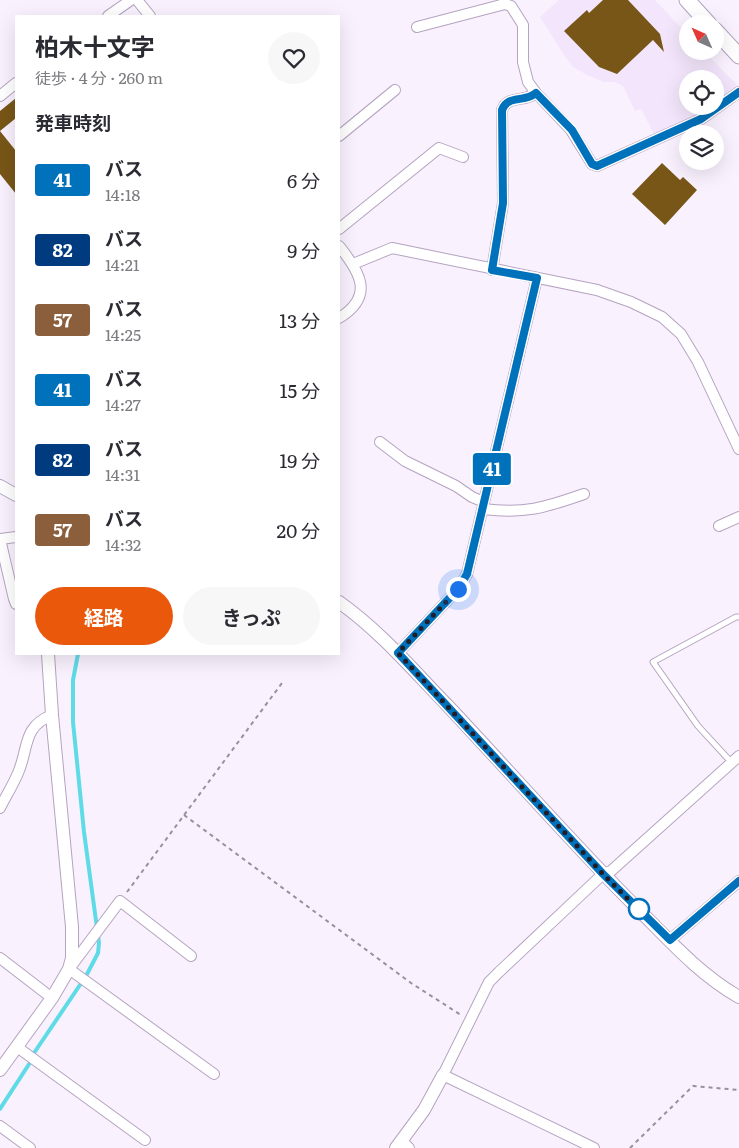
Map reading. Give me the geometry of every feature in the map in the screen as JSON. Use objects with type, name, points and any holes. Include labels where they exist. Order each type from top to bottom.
[{"type":"main road","points":[[687,0],[701,15]]},
{"type":"main road","points":[[724,40],[739,56]]},
{"type":"street","points":[[109,15],[131,0]]},
{"type":"street","points":[[137,0],[149,15]]},
{"type":"street","points":[[417,28],[505,2],[523,25],[523,62],[528,82],[536,93],[572,130],[592,164],[597,166],[701,119],[739,92]]},
{"type":"street","points":[[0,96],[15,84]]},
{"type":"street","points":[[340,135],[395,90]]},
{"type":"street","points":[[492,270],[503,203],[502,110],[504,104],[510,100],[531,98],[536,93]]},
{"type":"street","points":[[340,228],[439,148],[463,157]]},
{"type":"street","points":[[340,247],[353,264],[359,276],[360,296],[352,309],[340,317]]},
{"type":"street","points":[[353,264],[392,248],[597,290],[631,302],[662,317],[681,334],[735,431],[739,449]]},
{"type":"street","points":[[398,653],[458,589],[467,574],[537,278]]},
{"type":"street","points":[[380,442],[405,461],[456,486],[484,505],[503,512],[543,508],[584,494]]},
{"type":"street","points":[[0,486],[15,494]]},
{"type":"street","points":[[719,526],[739,516]]},
{"type":"street","points":[[15,537],[0,539],[15,602]]},
{"type":"street","points":[[340,603],[361,618],[398,653],[603,874],[699,970],[739,997]]},
{"type":"street","points":[[48,655],[72,927],[72,958],[69,969]]},
{"type":"street","points":[[0,807],[18,772],[29,734],[39,720],[52,716]]},
{"type":"street","points":[[402,1146],[443,1075],[489,982],[603,874],[611,870],[736,760]]},
{"type":"street","points":[[670,940],[739,881]]},
{"type":"street","points":[[0,1070],[52,998],[69,969],[120,901],[191,956]]},
{"type":"street","points":[[0,958],[52,998]]},
{"type":"street","points":[[69,969],[214,1074]]},
{"type":"street","points":[[17,1047],[145,1140]]},
{"type":"street","points":[[443,1075],[594,1148]]},
{"type":"street","points":[[0,1126],[30,1148]]},
{"type":"lane","points":[[736,760],[698,726],[653,662],[739,617]]},
{"type":"path","points":[[120,901],[282,683]]},
{"type":"path","points":[[184,815],[411,983],[470,1020]]},
{"type":"path","points":[[630,1148],[693,1086],[739,1090]]},
{"type":"shaded area","points":[[559,0],[655,0],[679,26],[679,60],[713,60],[722,70],[679,70],[679,115],[701,115],[654,134],[641,109],[635,111],[623,86],[615,82],[604,82],[573,67],[540,17]]},
{"type":"shaded area","points":[[724,72],[737,85],[724,96]]},
{"type":"building","points":[[603,0],[628,0],[660,34],[664,52],[653,40],[617,74],[599,67],[564,31],[587,10],[589,13]]},
{"type":"building","points":[[15,99],[15,119],[0,131],[0,111]]},
{"type":"building","points":[[0,131],[15,150],[15,193],[0,174]]},
{"type":"building","points":[[662,163],[680,180],[683,177],[697,190],[665,225],[632,194]]},
{"type":"waterway","points":[[0,1109],[33,1058],[32,1056],[86,976],[98,953],[99,943],[84,832],[73,722],[73,680],[78,655]]},
{"type":"bus line","name":"41","points":[[739,92],[701,119],[597,166],[592,164],[572,130],[536,93],[531,98],[510,100],[504,104],[502,110],[503,203],[492,270],[537,278],[467,574],[458,589],[398,653],[603,874],[670,940],[739,881]]},
{"type":"route","points":[[458,589],[398,653],[603,874],[643,914],[639,909]]}]
